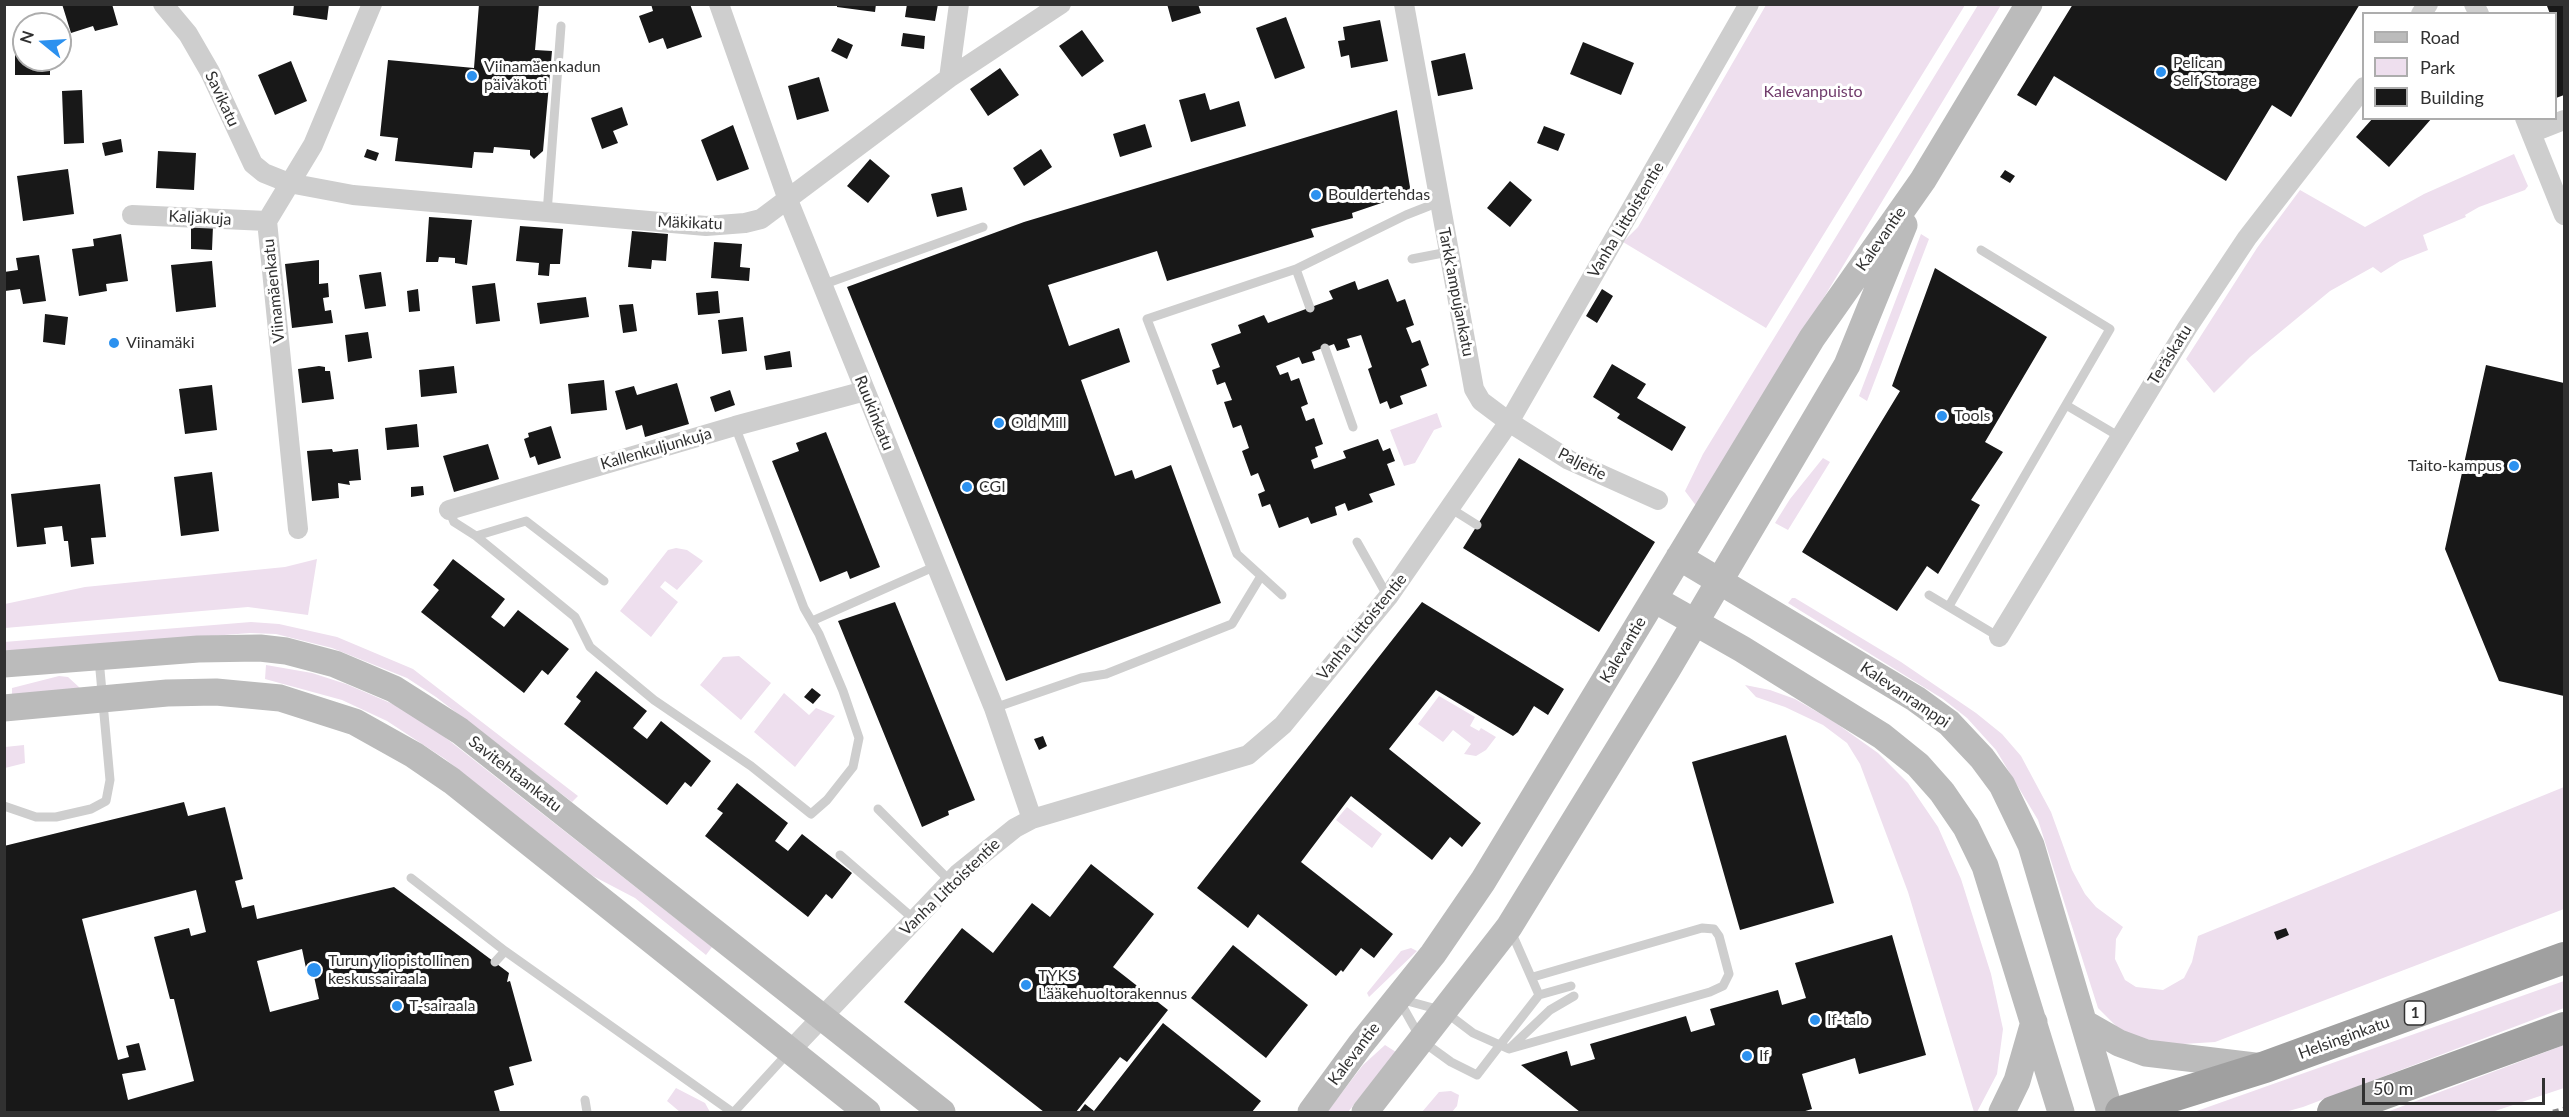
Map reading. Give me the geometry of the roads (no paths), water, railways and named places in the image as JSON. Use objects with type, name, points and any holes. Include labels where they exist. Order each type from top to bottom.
[{"type":"highway","name":"Helsinginkatu","points":[[2121,1113],[2265,1067],[2565,958]]},
{"type":"highway","points":[[2333,1113],[2565,1028]]},
{"type":"main road","name":"Kalevantie","points":[[1311,1113],[1433,954],[1483,881],[1812,338],[1923,180],[2030,4]]},
{"type":"main road","name":"Kalevantie","points":[[1365,1113],[1509,927],[1695,622],[1847,365],[1923,180]]},
{"type":"main road","name":"Kalevanramppi","points":[[1679,557],[1916,699],[1949,723],[1982,758],[2006,794],[2031,845],[2110,1113]]},
{"type":"main road","points":[[1654,599],[1882,736],[1918,765],[1942,792],[1966,827],[1984,866],[2061,1113]]},
{"type":"main road","name":"Savitehtaankatu","points":[[4,664],[198,649],[260,648],[285,651],[334,664],[394,689],[460,731],[942,1113]]},
{"type":"main road","points":[[4,708],[167,693],[248,694],[280,698],[355,722],[414,755],[452,781],[867,1113]]},
{"type":"main road","points":[[2002,1113],[2017,1081],[2034,1022]]},
{"type":"main road","points":[[2084,1023],[2119,1043],[2146,1053],[2265,1067]]},
{"type":"street","name":"Savikatu","points":[[163,4],[188,34],[210,72],[253,164],[264,173],[289,183]]},
{"type":"street","name":"Viinamäenkatu","points":[[298,529],[267,221],[313,145],[372,4]]},
{"type":"street","name":"Ruukinkatu","points":[[719,4],[788,200],[994,708],[1032,819]]},
{"type":"street","points":[[949,78],[959,4]]},
{"type":"street","name":"Mäkikatu","points":[[289,183],[353,195],[706,226],[760,219],[949,78],[1061,4]]},
{"type":"street","name":"Tarkk'ampujankatu","points":[[1404,4],[1474,390],[1481,401],[1509,422]]},
{"type":"street","name":"Vanha Littoistentie","points":[[789,1052],[951,882],[997,840],[1032,819],[1248,755],[1283,724],[1388,597],[1509,422],[1749,4]]},
{"type":"street","name":"Teräskatu","points":[[1999,637],[2120,437],[2247,238],[2362,90]]},
{"type":"street","points":[[2565,120],[2528,126],[2565,215]]},
{"type":"street","name":"Kaljakuja","points":[[132,215],[267,221]]},
{"type":"street","name":"Kallenkuljunkuja","points":[[449,510],[735,426],[865,391]]},
{"type":"street","name":"Paljetie","points":[[1509,422],[1569,460],[1658,500]]},
{"type":"lane","points":[[547,213],[561,26]]},
{"type":"lane","points":[[1282,596],[1237,554],[1147,319],[1296,269],[1406,214],[1439,202]]},
{"type":"lane","points":[[822,285],[983,227]]},
{"type":"lane","points":[[1949,606],[2110,329],[1981,250]]},
{"type":"lane","points":[[1412,259],[1448,252]]},
{"type":"lane","points":[[1296,269],[1310,308]]},
{"type":"lane","points":[[1325,348],[1353,427]]},
{"type":"lane","points":[[2066,405],[2120,437]]},
{"type":"lane","points":[[449,510],[454,522],[476,536],[575,617],[590,647],[654,700],[752,766],[811,814],[854,767],[859,738],[843,691],[804,608],[735,426]]},
{"type":"lane","points":[[1450,508],[1477,525]]},
{"type":"lane","points":[[476,536],[526,521],[604,581]]},
{"type":"lane","points":[[1357,542],[1388,597]]},
{"type":"lane","points":[[812,621],[936,566]]},
{"type":"lane","points":[[994,708],[1083,678],[1106,674],[1232,624],[1262,576]]},
{"type":"lane","points":[[1929,595],[1999,637]]},
{"type":"lane","points":[[4,806],[36,817],[56,817],[91,809],[106,801],[110,780],[99,656]]},
{"type":"lane","points":[[878,809],[951,882]]},
{"type":"lane","points":[[840,855],[915,920]]},
{"type":"lane","points":[[411,878],[506,951],[733,1113],[789,1052]]},
{"type":"lane","points":[[1509,927],[1539,995]]},
{"type":"lane","points":[[1398,998],[1444,1011],[1473,1033],[1504,1047],[1710,992],[1723,986],[1729,974],[1719,936],[1714,929],[1702,927],[1533,977]]},
{"type":"lane","points":[[495,962],[506,951]]},
{"type":"lane","points":[[1504,1047],[1539,995],[1571,986]]},
{"type":"lane","points":[[1398,998],[1422,1041],[1451,1062],[1477,1075],[1504,1047],[1550,1010],[1574,996]]},
{"type":"lane","points":[[585,1100],[587,1113]]},
{"type":"railway","points":[[2553,1112],[2564,1109]]},
{"type":"place","name":"Pelican Self Storage","points":[[2161,72]]},
{"type":"place","name":"Viinamäenkadun päiväkoti","points":[[472,76]]},
{"type":"place","name":"Bouldertehdas","points":[[1316,195]]},
{"type":"place","name":"Viinamäki","points":[[114,343]]},
{"type":"place","name":"Tools","points":[[1942,416]]},
{"type":"place","name":"Old Mill","points":[[999,423]]},
{"type":"place","name":"Taito-kampus","points":[[2514,466]]},
{"type":"place","name":"CGI","points":[[967,487]]},
{"type":"place","name":"Turun yliopistollinen keskussairaala","points":[[314,970]]},
{"type":"place","name":"TYKS Lääkehuoltorakennus","points":[[1026,985]]},
{"type":"place","name":"T-sairaala","points":[[397,1006]]},
{"type":"place","name":"If-talo","points":[[1815,1020]]},
{"type":"place","name":"If","points":[[1747,1056]]},
{"type":"park label","name":"Kalevanpuisto","points":[[1813,92]]}]
